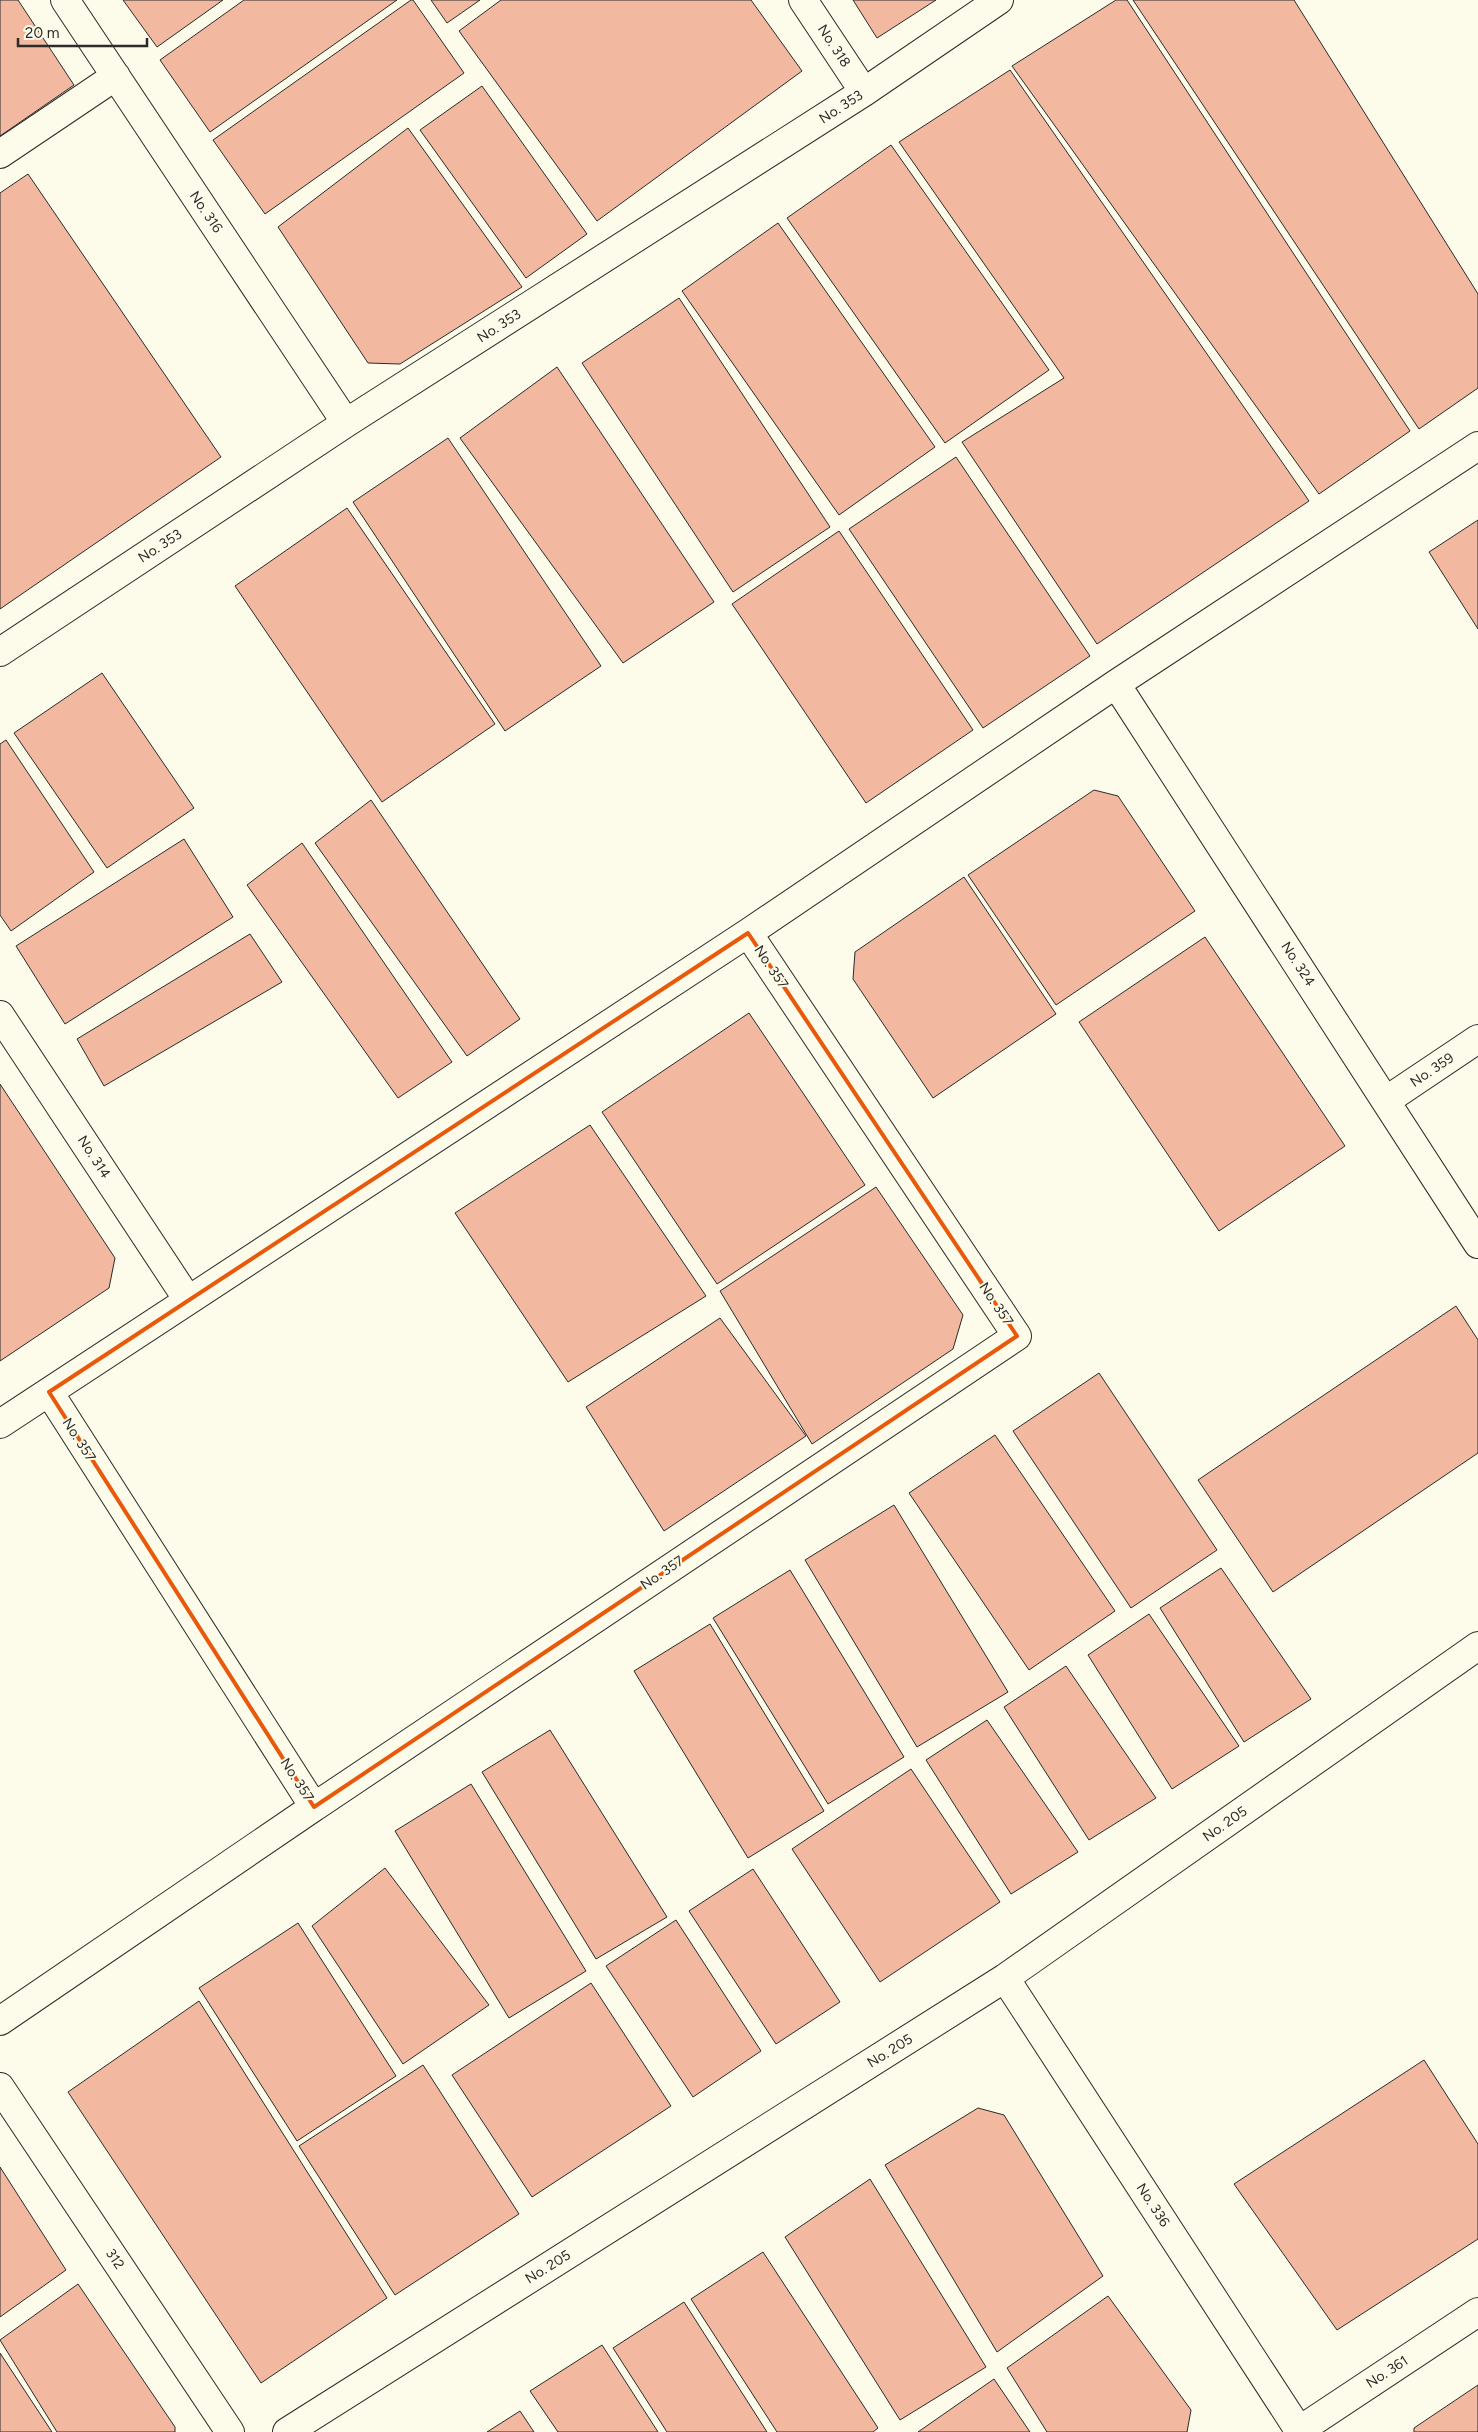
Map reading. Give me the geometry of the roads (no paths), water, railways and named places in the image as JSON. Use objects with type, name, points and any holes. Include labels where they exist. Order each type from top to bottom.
[{"type":"street","name":"No. 316","points":[[65,0],[346,423]]},
{"type":"street","name":"No. 318","points":[[803,0],[864,92]]},
{"type":"street","name":"No. 353","points":[[0,652],[346,423],[864,92],[1000,0]]},
{"type":"street","points":[[0,154],[116,76]]},
{"type":"street","points":[[0,1424],[748,933],[1116,684],[1478,446]]},
{"type":"street","name":"No. 324","points":[[1116,684],[1478,1244]]},
{"type":"street","name":"No. 357","points":[[49,1392],[314,1807],[1017,1336],[748,933]]},
{"type":"street","name":"No. 314","points":[[0,1015],[188,1300]]},
{"type":"street","name":"No. 359","points":[[1386,1100],[1478,1039]]},
{"type":"street","name":"No. 205","points":[[287,2432],[1005,1978],[1478,1646]]},
{"type":"street","points":[[0,2021],[314,1807]]},
{"type":"street","name":"No. 336","points":[[1005,1978],[1299,2431]]},
{"type":"street","name":"312","points":[[0,2087],[230,2432]]},
{"type":"street","name":"No. 361","points":[[1299,2431],[1478,2312]]}]
